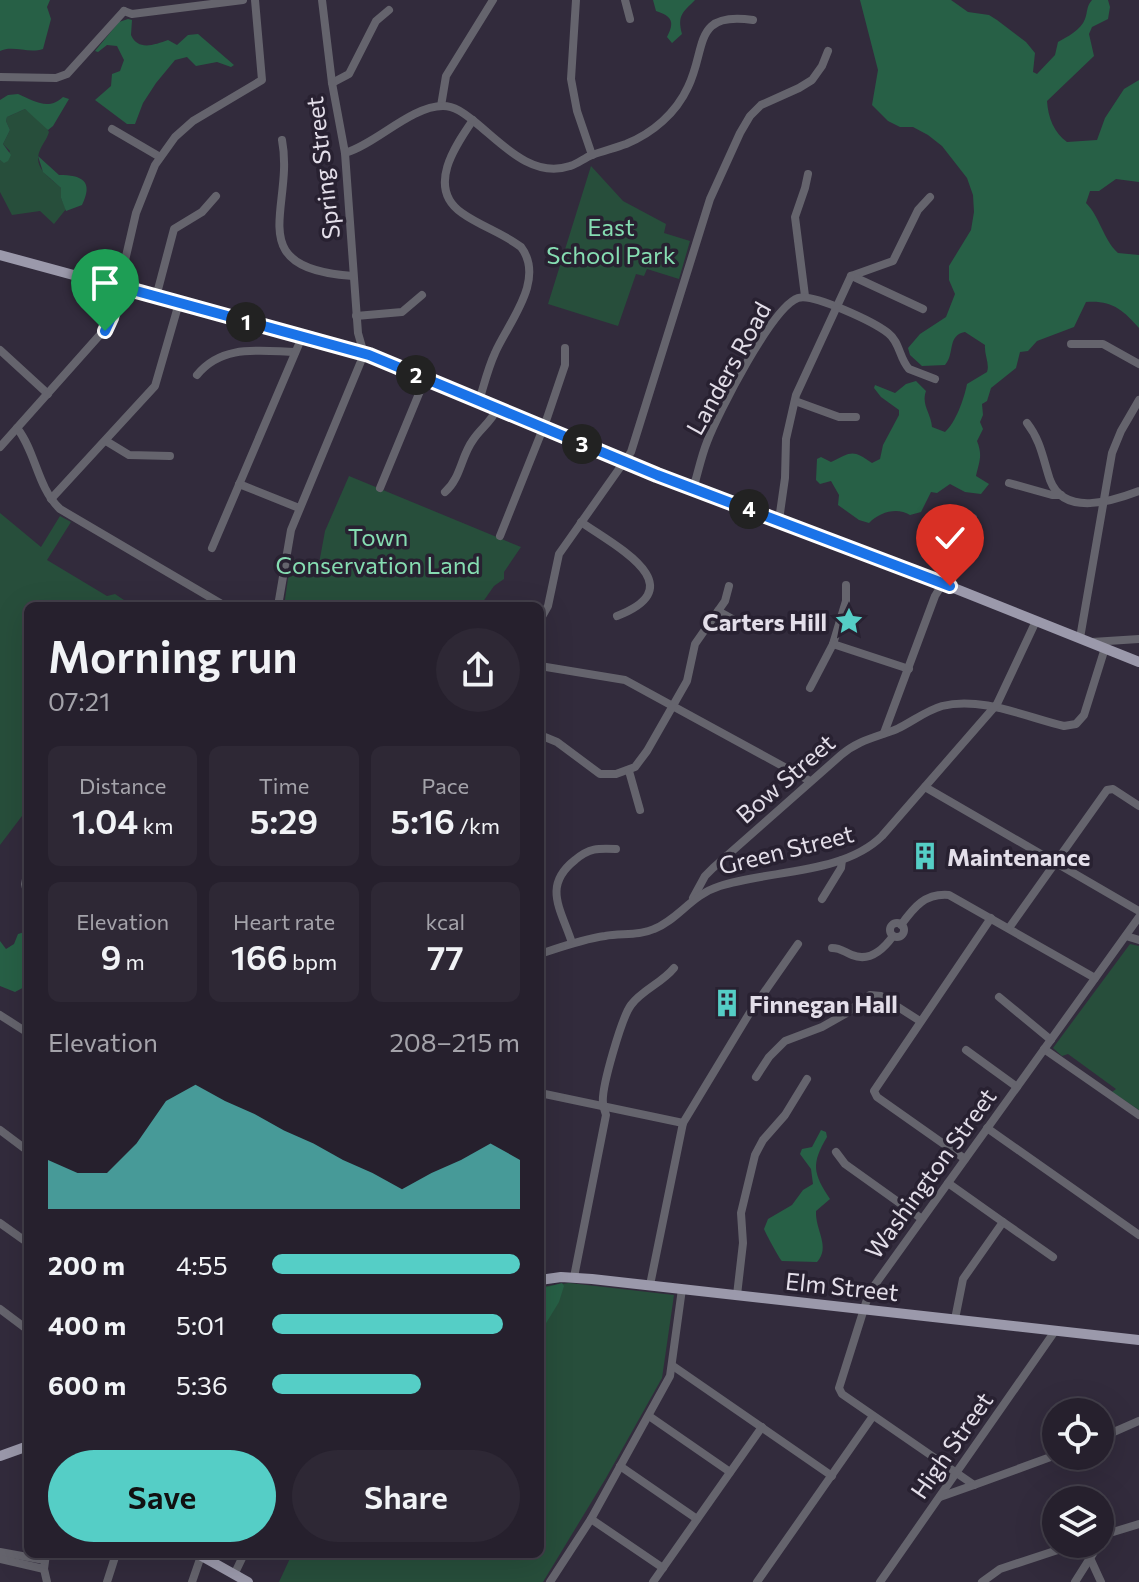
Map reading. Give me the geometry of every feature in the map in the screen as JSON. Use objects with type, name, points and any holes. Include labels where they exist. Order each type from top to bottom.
[{"type":"main road","points":[[0,255],[364,354],[693,489],[1139,662]]},
{"type":"main road","name":"Elm Street","points":[[544,1280],[574,1277],[1139,1340]]},
{"type":"main road","points":[[0,1456],[24,1447]]},
{"type":"main road","points":[[204,1558],[248,1582]]},
{"type":"street","points":[[122,0],[124,11]]},
{"type":"street","points":[[124,11],[130,14],[175,5],[243,0]]},
{"type":"street","points":[[0,447],[105,331],[111,318],[140,201],[160,157],[180,132],[201,115],[255,87],[263,79],[255,0]]},
{"type":"street","name":"Spring Street","points":[[322,0],[332,83],[345,153],[356,316],[364,354]]},
{"type":"street","points":[[441,106],[446,76],[493,0]]},
{"type":"street","points":[[576,0],[571,79],[577,111],[592,155]]},
{"type":"street","points":[[625,0],[630,19]]},
{"type":"street","points":[[332,83],[349,74],[376,21],[389,10]]},
{"type":"street","points":[[0,77],[56,78],[67,74],[124,11]]},
{"type":"street","points":[[345,153],[371,142],[419,113],[441,106],[455,109],[473,120],[515,155],[535,166],[566,167],[636,139],[669,115],[689,85],[702,41],[714,25],[727,18],[753,20]]},
{"type":"street","points":[[544,612],[549,602],[557,558],[631,451],[712,194],[740,133],[761,105],[812,80],[828,51]]},
{"type":"street","points":[[473,120],[447,165],[444,181],[448,196],[460,212],[521,247],[529,265],[523,300],[496,351],[479,401]]},
{"type":"street","points":[[112,129],[160,157]]},
{"type":"street","points":[[282,140],[278,228],[283,246],[291,257],[303,264],[353,276]]},
{"type":"street","points":[[805,296],[795,215],[808,174]]},
{"type":"street","points":[[156,297],[174,229],[202,212],[216,196]]},
{"type":"street","points":[[779,520],[786,439],[795,401],[836,307],[851,276],[893,260],[918,210],[930,197]]},
{"type":"street","points":[[851,276],[923,309]]},
{"type":"street","points":[[356,316],[402,312],[422,295]]},
{"type":"street","name":"Landers Road","points":[[693,489],[708,439],[759,342],[783,307],[793,300],[805,296],[822,300],[886,332],[896,342],[909,369],[935,379]]},
{"type":"street","points":[[51,499],[156,384],[179,303]]},
{"type":"street","points":[[350,350],[358,333]]},
{"type":"street","points":[[212,548],[302,337]]},
{"type":"street","points":[[1071,344],[1105,344],[1139,364]]},
{"type":"street","points":[[500,536],[544,428],[565,365],[565,348]]},
{"type":"street","points":[[0,350],[48,394]]},
{"type":"street","points":[[197,375],[213,359],[229,353],[295,352]]},
{"type":"street","points":[[279,602],[288,539],[364,354]]},
{"type":"street","points":[[380,488],[425,379]]},
{"type":"street","points":[[1139,400],[1114,448],[1103,503],[1085,640],[1139,639]]},
{"type":"street","points":[[795,401],[837,417],[856,417]]},
{"type":"street","points":[[445,492],[454,483],[472,440],[490,422],[497,409]]},
{"type":"street","points":[[1027,423],[1043,449],[1052,483],[1062,495],[1074,501],[1103,503],[1139,491]]},
{"type":"street","points":[[17,428],[51,499],[66,513],[219,602]]},
{"type":"street","points":[[106,441],[132,456],[170,456]]},
{"type":"street","points":[[1009,483],[1062,495]]},
{"type":"street","points":[[239,484],[299,508]]},
{"type":"street","points":[[884,733],[935,596],[946,585],[973,518]]},
{"type":"street","points":[[581,522],[639,564],[650,578],[651,589],[646,600],[617,616]]},
{"type":"street","points":[[810,688],[833,644],[846,601],[846,585]]},
{"type":"street","points":[[544,737],[557,742],[597,773],[608,775],[629,771],[644,757],[673,706],[688,677],[695,644],[725,601],[729,586]]},
{"type":"street","points":[[205,602],[209,596]]},
{"type":"street","points":[[718,611],[742,626],[769,624]]},
{"type":"street","name":"Green Street","points":[[544,953],[607,935],[652,930],[693,898],[726,884],[842,860],[874,844],[995,708],[1036,621]]},
{"type":"street","points":[[833,644],[909,669]]},
{"type":"street","name":"Bow Street","points":[[693,898],[705,876],[854,745],[941,707],[970,704],[1061,725],[1076,724],[1084,715],[1105,648]]},
{"type":"street","points":[[544,667],[618,677],[810,781]]},
{"type":"street","points":[[629,771],[640,810]]},
{"type":"street","points":[[925,787],[1139,914]]},
{"type":"street","points":[[1009,928],[1107,790],[1113,789],[1136,804],[1139,790]]},
{"type":"street","points":[[572,943],[556,893],[558,876],[587,850],[616,849]]},
{"type":"street","points":[[822,899],[841,868],[842,860]]},
{"type":"street","points":[[832,948],[862,957],[876,954],[893,936],[891,926],[901,925],[920,901],[939,895],[954,897],[1095,978]]},
{"type":"street","name":"Washington Street","points":[[974,1485],[839,1389],[869,1293],[1139,914]]},
{"type":"street","points":[[965,1159],[874,1092],[991,918]]},
{"type":"street","points":[[1126,936],[1139,940]]},
{"type":"street","points":[[650,1285],[683,1123],[749,1014],[798,944]]},
{"type":"street","points":[[574,1277],[606,1117],[602,1100],[609,1071],[630,1007],[661,983],[674,968]]},
{"type":"street","points":[[756,1077],[769,1057],[785,1041],[822,1027],[870,995],[884,997],[920,1021]]},
{"type":"street","points":[[999,997],[1051,1040]]},
{"type":"street","points":[[0,1015],[24,1030]]},
{"type":"street","points":[[1044,1049],[1139,1115]]},
{"type":"street","points":[[966,1050],[1017,1087]]},
{"type":"street","points":[[737,1295],[743,1243],[741,1213],[755,1155],[807,1079]]},
{"type":"street","points":[[544,1094],[683,1123]]},
{"type":"street","points":[[987,1128],[1139,1235]]},
{"type":"street","points":[[0,1130],[24,1148]]},
{"type":"street","points":[[836,1152],[845,1164],[922,1219]]},
{"type":"street","points":[[948,1183],[1053,1257]]},
{"type":"street","points":[[955,1319],[963,1279],[1003,1222]]},
{"type":"street","points":[[0,1223],[24,1240]]},
{"type":"street","points":[[550,1582],[591,1519],[649,1416],[673,1366],[682,1289]]},
{"type":"street","points":[[0,1309],[24,1327]]},
{"type":"street","name":"High Street","points":[[880,1582],[1055,1331]]},
{"type":"street","points":[[673,1366],[832,1476]]},
{"type":"street","points":[[649,1416],[730,1472]]},
{"type":"street","points":[[757,1582],[873,1416]]},
{"type":"street","points":[[1114,1432],[1139,1421]]},
{"type":"street","points":[[653,1582],[762,1427]]},
{"type":"street","points":[[939,1497],[1042,1460]]},
{"type":"street","points":[[620,1466],[697,1519]]},
{"type":"street","points":[[591,1519],[663,1568]]},
{"type":"street","points":[[1114,1534],[1139,1524]]},
{"type":"street","points":[[0,1552],[24,1557]]},
{"type":"street","points":[[982,1582],[1000,1569],[1042,1555]]},
{"type":"street","points":[[107,1582],[115,1558]]},
{"type":"street","points":[[192,1582],[198,1558]]},
{"type":"street","points":[[234,1575],[242,1558]]},
{"type":"street","points":[[1075,1582],[1090,1558]]},
{"type":"street","points":[[1090,1558],[1101,1582]]},
{"type":"street","points":[[0,1559],[45,1561],[47,1582]]},
{"type":"green space","points":[[0,0],[50,0],[47,7],[51,19],[43,49],[0,51]]},
{"type":"green space","points":[[653,0],[695,0],[682,14],[682,34],[672,43],[667,37],[670,20],[656,11]]},
{"type":"green space","points":[[860,0],[951,0],[968,12],[989,15],[1026,42],[1035,53],[1033,72],[1037,74],[1055,55],[1058,42],[1083,23],[1092,0],[1108,0],[1108,19],[1092,27],[1089,34],[1094,56],[1047,101],[1052,124],[1067,142],[1097,140],[1105,118],[1124,89],[1139,80],[1139,182],[1116,179],[1099,191],[1090,191],[1086,203],[1118,253],[1139,255],[1139,328],[1116,308],[1086,302],[1074,327],[1037,341],[1028,351],[1020,352],[1016,368],[991,388],[987,401],[982,404],[980,422],[983,429],[977,441],[980,455],[976,476],[989,484],[981,494],[965,492],[950,484],[937,493],[931,492],[921,512],[910,515],[900,511],[889,512],[869,523],[859,520],[838,505],[839,495],[831,481],[820,484],[816,480],[817,459],[821,457],[831,462],[852,454],[872,463],[880,459],[899,410],[881,397],[875,385],[895,393],[916,381],[926,391],[925,401],[932,427],[945,432],[959,410],[967,384],[987,372],[988,366],[985,345],[965,332],[953,341],[945,365],[922,366],[910,355],[908,348],[920,334],[946,317],[955,294],[949,280],[949,266],[971,230],[973,195],[967,178],[942,146],[913,127],[900,127],[888,121],[872,105],[878,70]]},
{"type":"green space","points":[[132,20],[131,35],[142,45],[168,40],[177,45],[188,35],[198,34],[234,65],[231,67],[217,62],[196,66],[187,57],[175,60],[143,103],[135,124],[127,124],[95,100],[111,86],[112,74],[120,71],[124,60],[117,46],[107,45],[95,51],[119,22]]},
{"type":"green space","points":[[18,94],[47,104],[63,97],[69,99],[48,130],[25,109],[7,117],[10,130],[3,144],[11,155],[4,163],[0,160],[0,100]]},
{"type":"green space","points":[[25,109],[49,132],[38,162],[61,188],[66,209],[54,224],[40,211],[12,215],[0,192],[0,160],[4,162],[10,151],[3,144],[10,130],[7,117]]},
{"type":"green space","points":[[38,156],[59,175],[74,176],[84,181],[87,190],[82,205],[66,211],[61,188],[43,172]]},
{"type":"green space","name":"East School Park","points":[[591,166],[623,201],[666,224],[664,233],[690,241],[679,279],[647,269],[644,276],[636,274],[618,326],[548,304]]},
{"type":"green space","name":"Town Conservation Land","points":[[349,476],[521,547],[504,572],[504,579],[494,586],[483,602],[285,602],[291,558],[318,569],[325,531]]},
{"type":"green space","points":[[0,513],[41,547],[60,516],[71,522],[47,560],[107,596],[115,594],[127,602],[24,602],[24,813],[0,845]]},
{"type":"green space","points":[[24,932],[24,987],[15,992],[0,986],[0,941],[6,949],[14,944],[18,934]]},
{"type":"green space","points":[[1130,944],[1139,946],[1139,1110],[1112,1092],[1116,1089],[1068,1054],[1062,1056],[1053,1048]]},
{"type":"green space","points":[[821,1130],[826,1132],[827,1137],[818,1154],[816,1168],[830,1199],[816,1211],[823,1250],[817,1262],[782,1261],[764,1229],[768,1219],[792,1205],[803,1190],[813,1184],[811,1169],[800,1154],[802,1149],[812,1147]]},
{"type":"green space","points":[[562,1283],[564,1286],[559,1302],[544,1326],[544,1288]]},
{"type":"green space","points":[[569,1283],[674,1295],[662,1378],[543,1582],[279,1582],[290,1558],[544,1558],[544,1286]]},
{"type":"place","name":"Carters Hill","points":[[849,621]]},
{"type":"place","name":"Maintenance","points":[[925,856]]},
{"type":"place","name":"Finnegan Hall","points":[[727,1003]]},
{"type":"route","points":[[105,331],[118,286],[364,354],[657,475],[950,586]]}]
